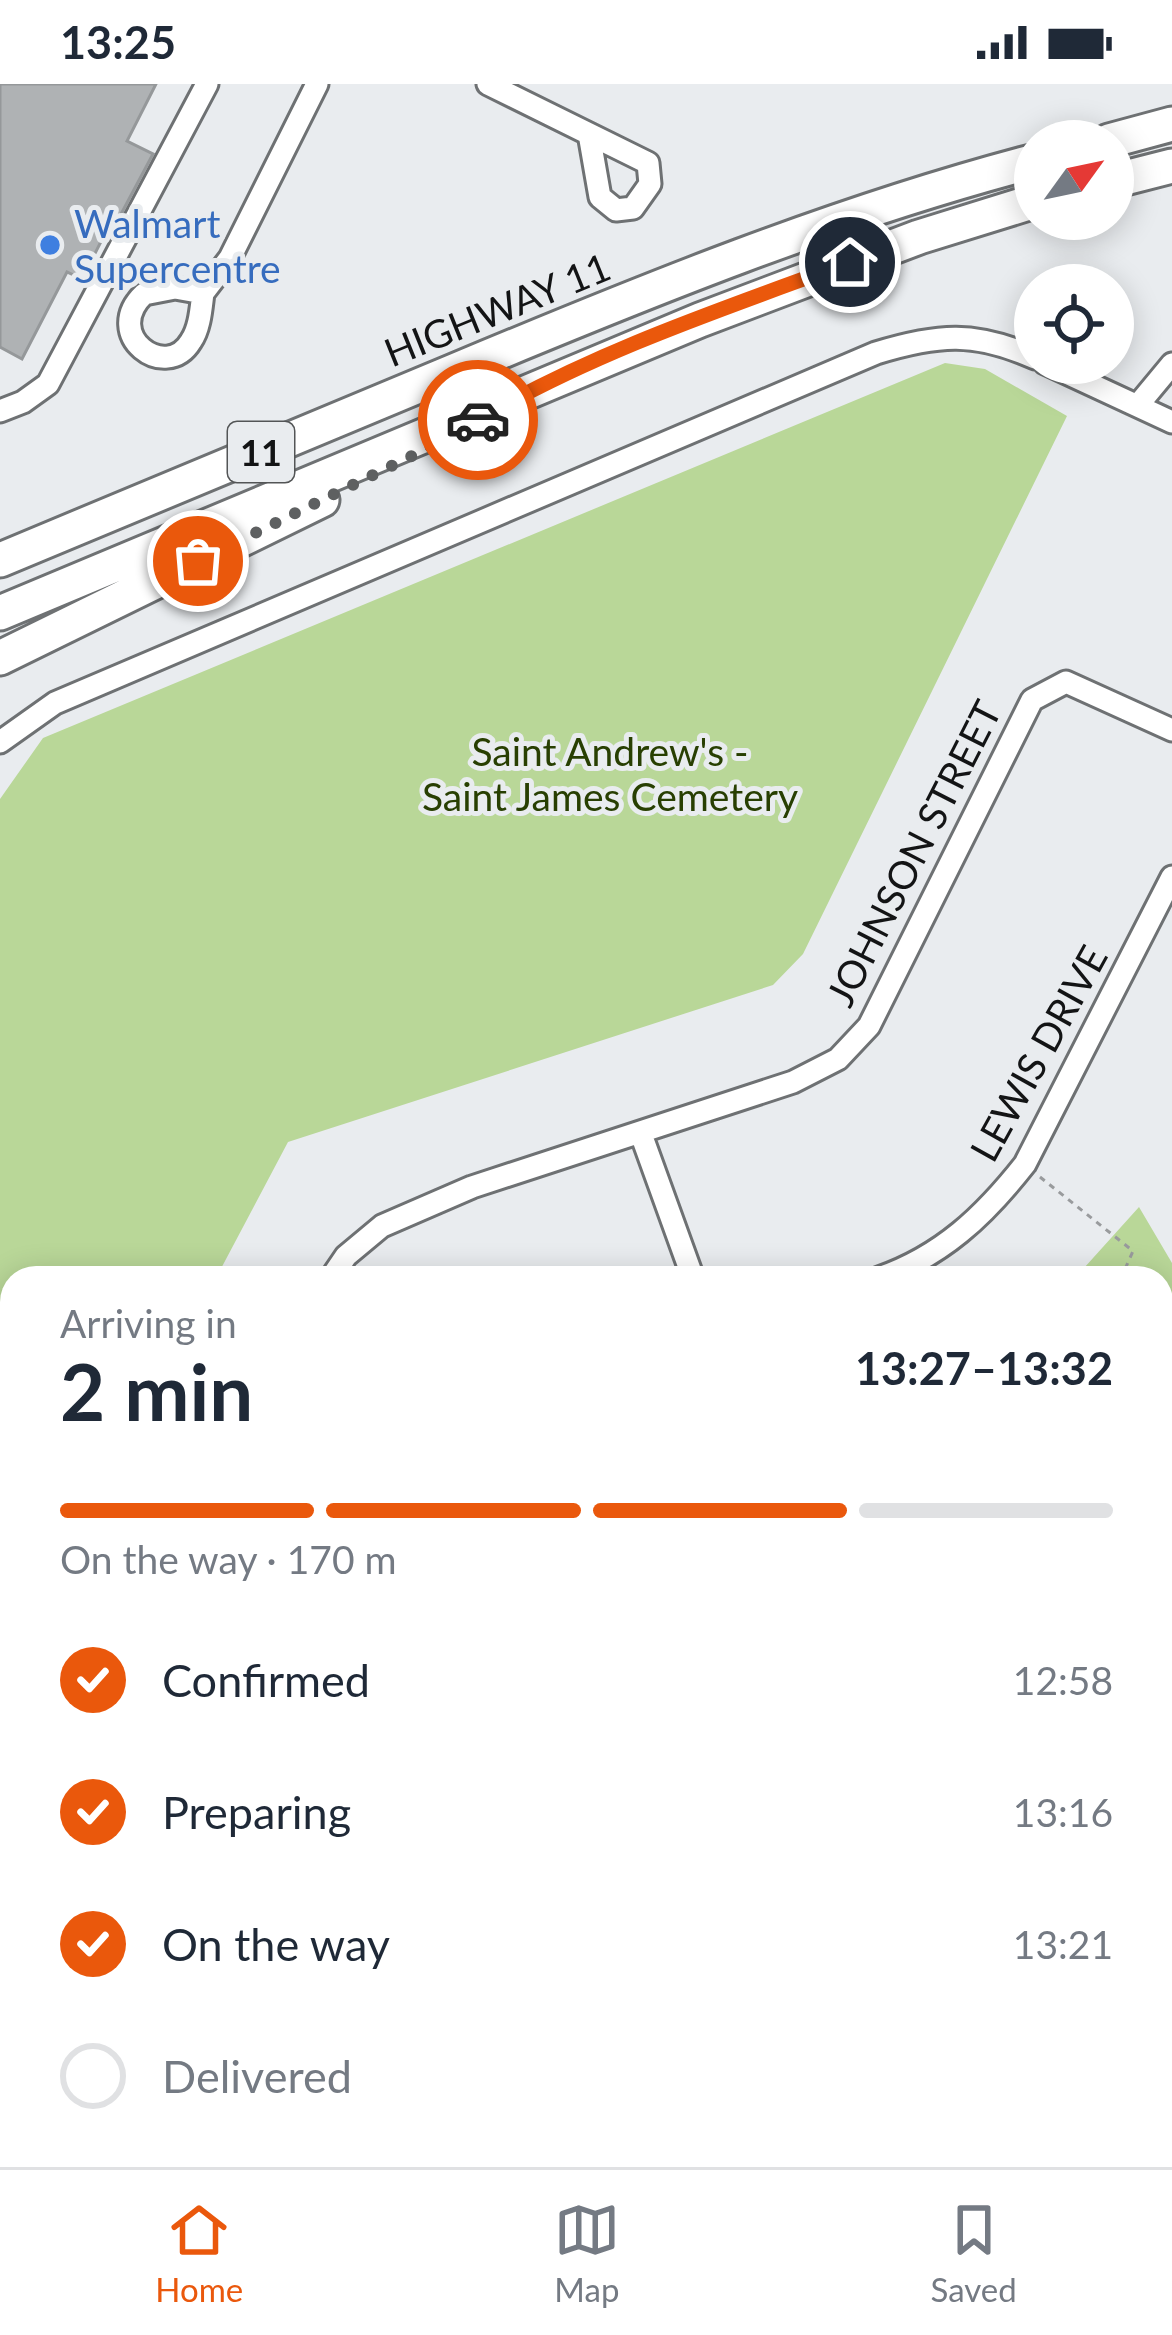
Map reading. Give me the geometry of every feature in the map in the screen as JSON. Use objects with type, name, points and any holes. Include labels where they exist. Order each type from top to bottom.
[{"type":"highway","points":[[1134,134],[1172,124]]},
{"type":"highway","name":"HIGHWAY 11","points":[[0,560],[716,266],[1014,166]]},
{"type":"highway","points":[[1134,176],[1172,166]]},
{"type":"highway","name":"11","points":[[0,613],[781,287],[1014,208]]},
{"type":"highway","points":[[0,658],[436,444],[518,396]]},
{"type":"highway","points":[[0,551],[40,543]]},
{"type":"street","points":[[0,411],[48,384],[207,84]]},
{"type":"street","points":[[203,293],[230,258],[317,84]]},
{"type":"street","points":[[488,84],[589,134]]},
{"type":"street","points":[[0,742],[56,703],[876,353],[941,337],[998,343],[1014,349]]},
{"type":"street","points":[[1138,405],[1172,364]]},
{"type":"street","points":[[1092,384],[1172,422]]},
{"type":"street","name":"JOHNSON STREET","points":[[339,1266],[382,1226],[472,1186],[793,1082],[838,1059],[869,1026],[1032,700],[1048,688],[1066,682],[1172,730]]},
{"type":"street","name":"LEWIS DRIVE","points":[[912,1266],[954,1240],[1025,1165],[1172,877]]},
{"type":"street","points":[[640,1134],[689,1266]]},
{"type":"path","points":[[1025,1165],[1133,1251],[1126,1266]]},
{"type":"green space","name":"Saint Andrew's - Saint James Cemetery","points":[[945,363],[985,369],[1067,416],[803,954],[773,985],[288,1142],[222,1266],[0,1266],[0,799],[43,738]]},
{"type":"green space","points":[[1139,1207],[1172,1263],[1172,1266],[1086,1266]]},
{"type":"building","name":"Walmart Supercentre","points":[[0,84],[156,84],[127,141],[153,154],[82,279],[67,272],[22,359],[0,347]]},
{"type":"way so far","points":[[198,561],[478,420]]},
{"type":"place","name":"Walmart Supercentre","points":[[50,245]]},
{"type":"route","points":[[478,420],[518,396],[591,364],[850,262]]}]
